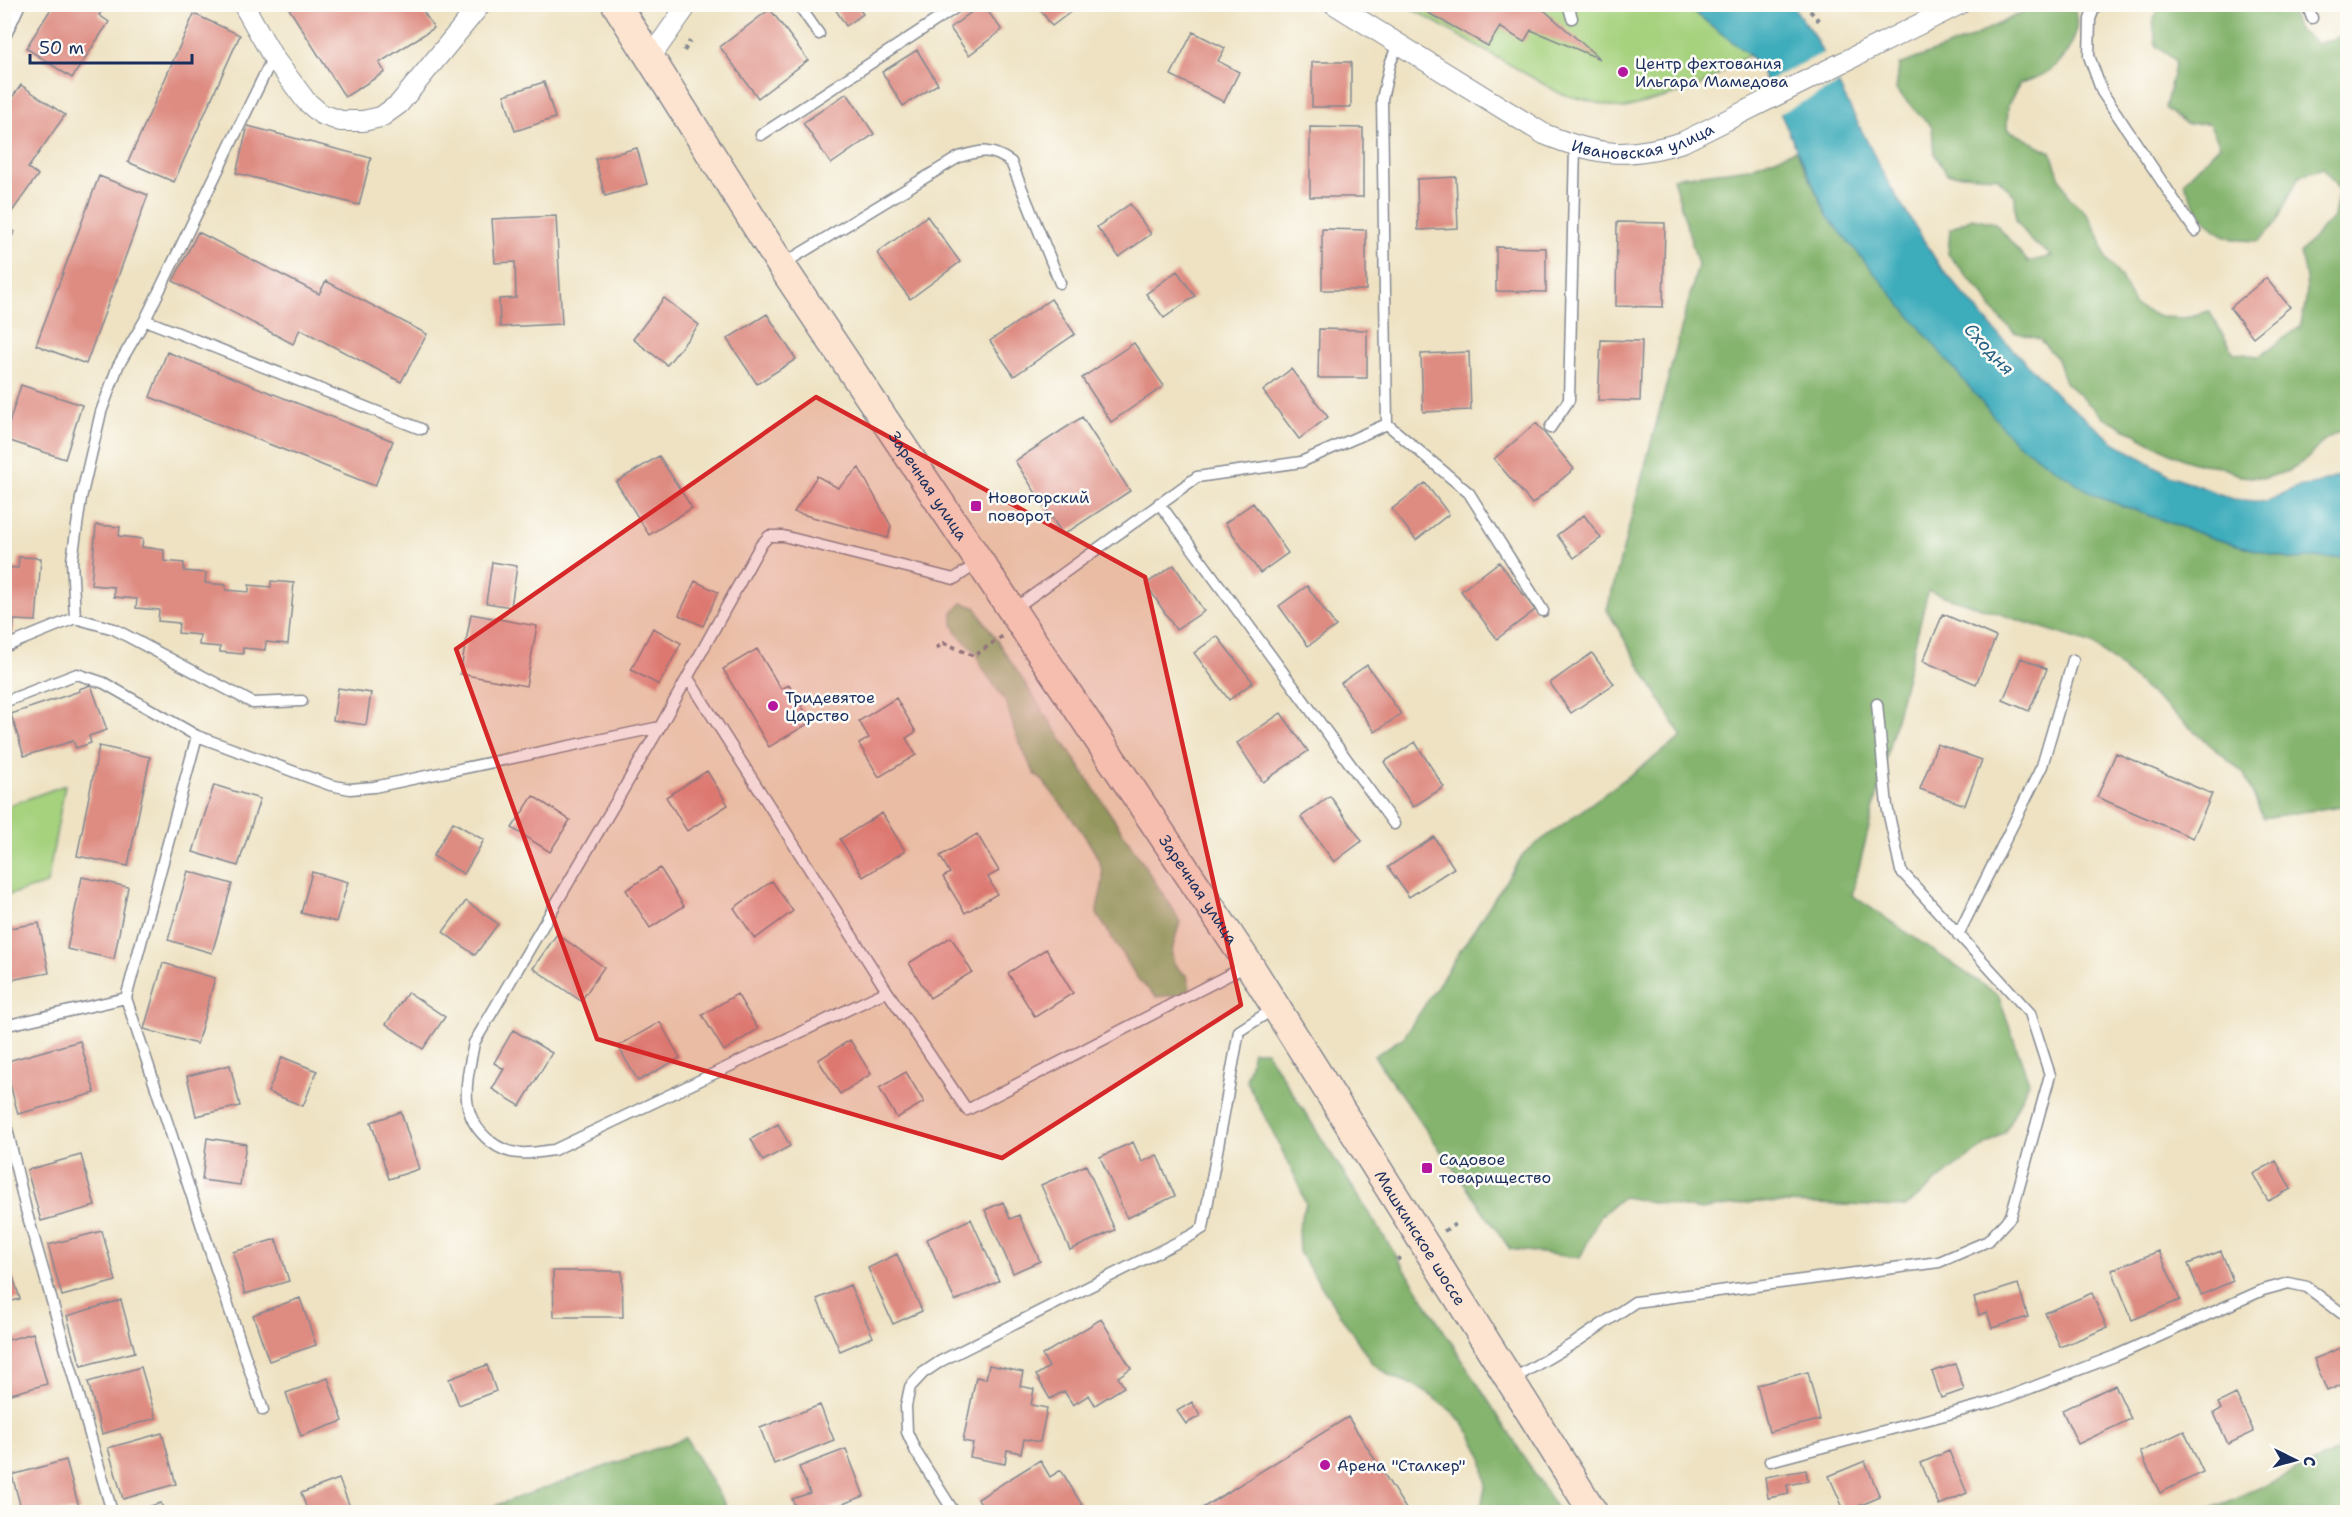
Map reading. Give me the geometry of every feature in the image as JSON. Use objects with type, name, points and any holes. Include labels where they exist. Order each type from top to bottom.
[{"type":"main road","name":"Заречная улица","points":[[616,4],[782,265],[980,563],[1008,623],[1248,964]]},
{"type":"main road","name":"Машкинское шоссе","points":[[1248,964],[1593,1512]]},
{"type":"street","points":[[243,4],[273,57],[306,101],[321,114],[341,122],[381,117],[399,104],[482,4]]},
{"type":"street","points":[[650,58],[688,4]]},
{"type":"street","name":"Ивановская улица","points":[[1334,4],[1544,134],[1575,147],[1604,153],[1630,154],[1653,151],[1683,142],[1960,4]]},
{"type":"lane","points":[[4,39],[20,4]]},
{"type":"lane","points":[[798,4],[819,34]]},
{"type":"lane","points":[[761,135],[962,4]]},
{"type":"lane","points":[[1568,4],[1572,18]]},
{"type":"lane","points":[[2096,4],[2090,19],[2089,56],[2102,92],[2195,231]]},
{"type":"lane","points":[[2307,4],[2312,18]]},
{"type":"lane","points":[[1398,44],[1390,64],[1382,99],[1387,424],[1469,493],[1543,611]]},
{"type":"lane","points":[[75,618],[72,560],[81,498],[98,423],[118,366],[145,320],[273,57]]},
{"type":"lane","points":[[1550,428],[1569,400],[1575,147]]},
{"type":"lane","points":[[782,265],[960,157],[978,152],[996,151],[1011,162],[1060,283]]},
{"type":"lane","points":[[145,320],[421,429]]},
{"type":"lane","points":[[1008,623],[1159,503],[1197,477],[1302,462],[1387,424]]},
{"type":"lane","points":[[1159,503],[1394,824]]},
{"type":"lane","points":[[887,991],[554,1150],[521,1154],[502,1150],[477,1131],[469,1115],[466,1084],[474,1043],[660,727],[760,546],[769,536],[783,536],[954,579],[980,563]]},
{"type":"lane","points":[[4,647],[75,618],[114,629],[254,703],[302,701]]},
{"type":"lane","points":[[1958,935],[2042,766],[2073,660]]},
{"type":"lane","points":[[4,702],[76,675],[104,683],[197,736],[330,785],[350,789],[374,787],[660,727]]},
{"type":"lane","points":[[688,678],[887,991],[967,1110],[1248,964]]},
{"type":"lane","points":[[1510,1380],[1576,1342],[1635,1302],[1939,1262],[1989,1242],[2011,1216],[2050,1075],[2030,1013],[1901,871],[1887,806],[1877,704]]},
{"type":"lane","points":[[197,736],[126,998],[263,1410]]},
{"type":"lane","points":[[4,1026],[126,998]]},
{"type":"lane","points":[[954,1512],[916,1452],[907,1432],[906,1406],[910,1387],[923,1373],[941,1361],[1203,1228],[1239,1031],[1275,1008]]},
{"type":"lane","points":[[4,1116],[26,1210],[112,1512]]},
{"type":"lane","points":[[1770,1461],[1994,1402],[2115,1356],[2263,1290],[2289,1283],[2307,1287],[2348,1318]]},
{"type":"path","points":[[1804,4],[1819,21]]},
{"type":"path","points":[[936,648],[944,643],[974,656],[1008,623]]},
{"type":"path","points":[[1443,1232],[1459,1222]]},
{"type":"path","points":[[1397,1260],[1402,1256]]},
{"type":"highlighted area","points":[[816,397],[1145,577],[1241,1005],[1002,1158],[597,1039],[456,649]]},
{"type":"green space","points":[[2039,4],[2073,5],[2076,15],[2075,35],[2066,54],[2051,69],[2037,78],[2020,83],[2008,105],[2007,129],[2051,152],[2070,198],[2087,214],[2099,236],[2106,258],[2121,278],[2135,306],[2160,317],[2184,318],[2209,311],[2234,353],[2259,356],[2300,327],[2307,290],[2300,253],[2334,216],[2339,190],[2323,168],[2299,176],[2276,223],[2259,241],[2231,238],[2214,229],[2196,208],[2184,182],[2220,145],[2209,123],[2185,124],[2165,108],[2176,61],[2156,46],[2153,19],[2160,5],[2290,5],[2297,29],[2317,44],[2347,34],[2347,424],[2345,428],[2323,441],[2307,459],[2288,471],[2265,478],[2241,476],[2220,466],[2193,463],[2102,416],[2065,382],[2056,357],[2039,339],[2014,332],[1996,314],[1981,292],[1948,254],[1950,229],[1972,218],[1995,223],[2028,262],[2052,256],[2031,241],[2016,220],[2015,196],[1997,177],[1947,174],[1934,153],[1932,127],[1896,90],[1899,65],[1968,39]]},
{"type":"green space","name":"Центр фехтования Ильгара Мамедова","points":[[1405,5],[1685,5],[1749,55],[1695,89],[1622,109],[1561,94]]},
{"type":"green space","points":[[1796,150],[1828,217],[2096,496],[2212,538],[2289,559],[2347,556],[2347,805],[2263,818],[2244,774],[2093,644],[1928,591],[1852,895],[1998,995],[2029,1082],[2005,1132],[1955,1167],[1905,1207],[1754,1202],[1701,1210],[1623,1197],[1599,1217],[1580,1258],[1510,1249],[1374,1056],[1404,1037],[1524,853],[1682,737],[1607,610],[1698,265],[1673,178],[1749,168]]},
{"type":"green space","points":[[962,603],[975,607],[1174,911],[1180,922],[1173,945],[1173,958],[1175,964],[1187,976],[1190,988],[1180,995],[1156,997],[1138,979],[1097,914],[1103,877],[1096,855],[1070,815],[1035,774],[1014,730],[1007,704],[980,665],[977,653],[959,636],[953,624],[953,612]]},
{"type":"green space","points":[[65,785],[47,884],[5,896],[5,807]]},
{"type":"green space","points":[[1253,1051],[1266,1051],[1559,1512],[1480,1512],[1486,1483],[1482,1456],[1470,1433],[1455,1414],[1436,1399],[1416,1386],[1393,1377],[1372,1363],[1299,1252],[1298,1228],[1306,1204],[1297,1180],[1246,1080]]},
{"type":"green space","points":[[686,1438],[725,1505],[726,1512],[477,1512]]},
{"type":"green space","points":[[2347,1448],[2347,1512],[2204,1512]]},
{"type":"water","name":"Сходня","points":[[1685,5],[1792,5],[1813,34],[1888,183],[1939,265],[1995,331],[2058,396],[2114,442],[2170,475],[2233,499],[2266,502],[2297,487],[2317,484],[2341,475],[2347,467],[2347,553],[2341,557],[2289,559],[2212,538],[2096,496],[2014,441],[1828,217],[1760,69],[1749,55]]},
{"type":"pier","points":[[1825,52],[1841,83],[1777,115],[1763,83]]},
{"type":"building","points":[[54,4],[106,4],[99,15],[109,22],[72,78],[26,48]]},
{"type":"building","points":[[286,4],[434,4],[423,11],[434,28],[379,63],[385,72],[345,97]]},
{"type":"building","points":[[832,4],[856,4],[863,14],[846,26]]},
{"type":"building","points":[[1036,4],[1081,4],[1052,26]]},
{"type":"building","points":[[1412,4],[1547,4],[1544,10],[1600,59],[1531,30],[1524,42],[1500,27],[1488,46]]},
{"type":"building","points":[[981,5],[1002,30],[969,55],[950,28]]},
{"type":"building","points":[[770,9],[808,60],[758,98],[720,47]]},
{"type":"building","points":[[194,14],[240,35],[174,182],[128,162]]},
{"type":"building","points":[[1193,32],[1225,48],[1218,61],[1239,72],[1224,102],[1171,75]]},
{"type":"building","points":[[917,50],[938,84],[903,106],[882,72]]},
{"type":"building","points":[[1312,62],[1351,62],[1351,107],[1312,107]]},
{"type":"building","points":[[544,82],[555,118],[515,131],[504,95]]},
{"type":"building","points":[[21,85],[65,115],[28,168],[38,175],[4,223],[4,109]]},
{"type":"building","points":[[847,93],[874,134],[831,164],[803,123]]},
{"type":"building","points":[[248,126],[371,158],[359,205],[236,173]]},
{"type":"building","points":[[1310,127],[1363,128],[1363,197],[1310,197]]},
{"type":"building","points":[[637,148],[647,184],[605,196],[595,159]]},
{"type":"building","points":[[99,176],[148,195],[86,364],[36,345]]},
{"type":"building","points":[[1456,177],[1458,228],[1418,230],[1417,179]]},
{"type":"building","points":[[1130,204],[1151,234],[1119,257],[1097,227]]},
{"type":"building","points":[[556,216],[562,324],[500,327],[499,299],[516,298],[515,262],[495,263],[492,219]]},
{"type":"building","points":[[927,216],[960,262],[910,299],[877,253]]},
{"type":"building","points":[[1617,222],[1665,223],[1663,307],[1616,306]]},
{"type":"building","points":[[4,225],[15,232],[4,247]]},
{"type":"building","points":[[1322,229],[1366,230],[1366,290],[1322,290]]},
{"type":"building","points":[[198,232],[319,294],[326,281],[427,334],[401,382],[300,329],[293,344],[173,281]]},
{"type":"building","points":[[1496,247],[1546,248],[1546,292],[1496,291]]},
{"type":"building","points":[[1177,271],[1195,296],[1164,318],[1146,294]]},
{"type":"building","points":[[2266,278],[2290,307],[2253,337],[2230,308]]},
{"type":"building","points":[[664,298],[699,325],[667,365],[633,339]]},
{"type":"building","points":[[1051,299],[1075,334],[1014,376],[990,341]]},
{"type":"building","points":[[767,314],[796,359],[757,384],[727,339]]},
{"type":"building","points":[[1319,329],[1367,330],[1367,378],[1318,378]]},
{"type":"building","points":[[1601,340],[1642,341],[1640,401],[1598,400]]},
{"type":"building","points":[[1134,343],[1164,386],[1111,422],[1082,378]]},
{"type":"building","points":[[167,352],[393,441],[375,486],[150,397]]},
{"type":"building","points":[[1469,352],[1471,410],[1423,412],[1421,354]]},
{"type":"building","points":[[1291,369],[1328,417],[1299,439],[1263,391]]},
{"type":"building","points":[[21,385],[82,405],[65,459],[4,439]]},
{"type":"building","points":[[1082,417],[1130,491],[1063,535],[1015,461]]},
{"type":"building","points":[[1536,423],[1574,469],[1532,504],[1494,459]]},
{"type":"building","points":[[659,456],[692,508],[649,535],[616,482]]},
{"type":"building","points":[[859,468],[891,526],[888,538],[794,512],[817,476],[838,488]]},
{"type":"building","points":[[1425,483],[1449,514],[1416,540],[1392,509]]},
{"type":"building","points":[[1253,503],[1288,553],[1260,573],[1225,523]]},
{"type":"building","points":[[1584,515],[1601,538],[1574,558],[1557,535]]},
{"type":"building","points":[[96,525],[120,527],[119,536],[143,539],[142,547],[164,550],[164,561],[184,563],[184,571],[206,573],[205,583],[226,585],[226,590],[249,592],[249,585],[271,587],[271,581],[294,583],[288,644],[266,642],[265,650],[243,648],[243,654],[220,652],[220,647],[199,645],[200,635],[178,633],[179,623],[158,621],[159,610],[136,608],[137,599],[114,597],[114,587],[91,585]]},
{"type":"building","points":[[19,557],[41,558],[36,621],[14,620],[13,634],[4,633],[4,567],[18,568]]},
{"type":"building","points":[[492,562],[517,566],[511,607],[486,603]]},
{"type":"building","points":[[1499,562],[1535,610],[1497,639],[1461,591]]},
{"type":"building","points":[[1174,565],[1204,611],[1176,630],[1146,584]]},
{"type":"building","points":[[695,581],[718,592],[703,626],[679,615]]},
{"type":"building","points":[[1307,586],[1336,626],[1308,646],[1279,606]]},
{"type":"building","points":[[471,614],[537,626],[526,686],[460,674]]},
{"type":"building","points":[[1943,614],[1996,637],[1976,684],[1923,661]]},
{"type":"building","points":[[653,628],[681,643],[659,685],[631,670]]},
{"type":"building","points":[[1217,636],[1253,682],[1229,700],[1194,653]]},
{"type":"building","name":"Тридевятое Царство","points":[[757,649],[781,689],[789,685],[811,722],[769,747],[723,669]]},
{"type":"building","points":[[1592,653],[1614,684],[1571,713],[1550,683]]},
{"type":"building","points":[[2021,658],[2047,669],[2029,711],[2003,700]]},
{"type":"building","points":[[1367,665],[1401,714],[1375,732],[1341,683]]},
{"type":"building","points":[[91,685],[107,730],[89,736],[91,743],[76,748],[73,741],[24,756],[11,714],[80,691],[79,689]]},
{"type":"building","points":[[338,688],[371,693],[366,725],[333,720]]},
{"type":"building","points":[[896,698],[916,732],[906,738],[916,755],[879,777],[859,744],[869,738],[859,721]]},
{"type":"building","points":[[1281,713],[1308,751],[1263,782],[1237,743]]},
{"type":"building","points":[[1415,742],[1444,787],[1413,807],[1384,762]]},
{"type":"building","points":[[1937,744],[1982,760],[1965,805],[1920,789]]},
{"type":"building","points":[[99,746],[150,757],[128,866],[77,856]]},
{"type":"building","points":[[2116,753],[2212,794],[2193,838],[2097,797]]},
{"type":"building","points":[[707,771],[728,805],[687,831],[666,797]]},
{"type":"building","points":[[214,785],[260,799],[238,866],[193,852]]},
{"type":"building","points":[[533,796],[570,820],[550,852],[512,828]]},
{"type":"building","points":[[1330,796],[1362,841],[1334,862],[1301,817]]},
{"type":"building","points":[[882,813],[905,851],[863,877],[840,839]]},
{"type":"building","points":[[453,822],[484,840],[464,874],[433,856]]},
{"type":"building","points":[[977,834],[999,871],[988,877],[997,894],[965,913],[943,877],[950,873],[940,856]]},
{"type":"building","points":[[1434,837],[1454,868],[1409,897],[1388,867]]},
{"type":"building","points":[[660,868],[684,906],[650,928],[626,890]]},
{"type":"building","points":[[188,871],[232,884],[212,953],[168,940]]},
{"type":"building","points":[[312,872],[348,882],[336,922],[301,913]]},
{"type":"building","points":[[82,877],[128,887],[114,959],[67,949]]},
{"type":"building","points":[[772,881],[793,911],[755,939],[734,908]]},
{"type":"building","points":[[466,901],[498,924],[475,955],[443,932]]},
{"type":"building","points":[[39,923],[49,973],[4,981],[4,929]]},
{"type":"building","points":[[557,934],[604,967],[581,1001],[533,968]]},
{"type":"building","points":[[951,937],[972,972],[930,998],[909,963]]},
{"type":"building","points":[[1046,949],[1073,993],[1035,1017],[1008,973]]},
{"type":"building","points":[[163,963],[215,978],[197,1044],[144,1029]]},
{"type":"building","points":[[408,992],[445,1017],[423,1049],[386,1024]]},
{"type":"building","points":[[737,994],[758,1029],[724,1051],[702,1015]]},
{"type":"building","points":[[660,1022],[680,1058],[638,1081],[618,1046]]},
{"type":"building","points":[[513,1030],[552,1053],[520,1106],[492,1089],[504,1069],[494,1063]]},
{"type":"building","points":[[850,1040],[871,1074],[840,1094],[818,1060]]},
{"type":"building","points":[[80,1041],[95,1093],[18,1114],[4,1062]]},
{"type":"building","points":[[282,1057],[317,1071],[303,1106],[268,1092]]},
{"type":"building","points":[[230,1065],[240,1106],[196,1116],[187,1076]]},
{"type":"building","points":[[906,1072],[924,1102],[897,1118],[879,1088]]},
{"type":"building","points":[[401,1112],[419,1169],[389,1179],[371,1122]]},
{"type":"building","points":[[778,1124],[790,1146],[763,1161],[751,1139]]},
{"type":"building","points":[[207,1138],[246,1144],[240,1185],[202,1180]]},
{"type":"building","points":[[1133,1142],[1142,1162],[1157,1155],[1175,1196],[1127,1218],[1100,1157]]},
{"type":"building","points":[[81,1155],[95,1206],[41,1221],[27,1170]]},
{"type":"building","points":[[2276,1161],[2291,1189],[2268,1201],[2253,1174]]},
{"type":"building","points":[[1086,1165],[1115,1230],[1070,1250],[1041,1185]]},
{"type":"building","points":[[1003,1202],[1010,1219],[1019,1215],[1040,1261],[1013,1273],[985,1210]]},
{"type":"building","points":[[971,1219],[999,1281],[955,1301],[927,1239]]},
{"type":"building","points":[[102,1231],[116,1281],[62,1296],[48,1245]]},
{"type":"building","points":[[276,1239],[289,1281],[245,1294],[233,1252]]},
{"type":"building","points":[[4,1248],[20,1299],[4,1303]]},
{"type":"building","points":[[2159,1251],[2180,1300],[2132,1320],[2112,1270]]},
{"type":"building","points":[[2221,1251],[2233,1281],[2201,1295],[2188,1264]]},
{"type":"building","points":[[897,1254],[922,1311],[893,1324],[868,1268]]},
{"type":"building","points":[[553,1271],[622,1271],[623,1317],[554,1317]]},
{"type":"building","points":[[2018,1284],[2028,1317],[1992,1328],[1987,1312],[1979,1315],[1974,1298]]},
{"type":"building","points":[[850,1285],[873,1337],[840,1351],[817,1299]]},
{"type":"building","points":[[2092,1293],[2107,1328],[2060,1347],[2045,1313]]},
{"type":"building","points":[[300,1298],[316,1345],[269,1361],[253,1315]]},
{"type":"building","points":[[121,1300],[135,1352],[81,1366],[67,1316]]},
{"type":"building","points":[[1101,1319],[1131,1368],[1118,1377],[1124,1387],[1095,1405],[1089,1395],[1073,1405],[1064,1391],[1050,1399],[1036,1375],[1049,1367],[1042,1355]]},
{"type":"building","points":[[33,1333],[47,1384],[4,1396],[4,1341]]},
{"type":"building","points":[[2348,1345],[2348,1382],[2327,1391],[2314,1359]]},
{"type":"building","points":[[1955,1364],[1964,1390],[1941,1398],[1932,1372]]},
{"type":"building","points":[[487,1365],[496,1391],[459,1405],[449,1379]]},
{"type":"building","points":[[989,1365],[1023,1372],[1020,1386],[1034,1389],[1031,1405],[1047,1408],[1040,1442],[1024,1439],[1021,1453],[1007,1450],[1005,1464],[970,1457],[973,1443],[963,1441],[976,1377],[986,1379]]},
{"type":"building","points":[[141,1367],[156,1418],[102,1434],[88,1382]]},
{"type":"building","points":[[1808,1372],[1820,1420],[1769,1432],[1757,1385]]},
{"type":"building","points":[[328,1378],[343,1421],[301,1436],[286,1393]]},
{"type":"building","points":[[2115,1385],[2131,1419],[2078,1444],[2062,1410]]},
{"type":"building","points":[[2236,1394],[2254,1432],[2228,1444],[2214,1413],[2221,1409],[2218,1403]]},
{"type":"building","points":[[1192,1402],[1200,1416],[1186,1424],[1177,1411]]},
{"type":"building","points":[[820,1405],[834,1440],[774,1464],[760,1428]]},
{"type":"building","name":"Арена \"Сталкер\"","points":[[1348,1417],[1408,1512],[1196,1512]]},
{"type":"building","points":[[2184,1431],[2203,1472],[2160,1493],[2140,1452]]},
{"type":"building","points":[[162,1433],[176,1484],[123,1499],[108,1448]]},
{"type":"building","points":[[846,1449],[864,1496],[821,1512],[797,1512],[792,1499],[810,1493],[799,1467]]},
{"type":"building","points":[[1949,1451],[1967,1493],[1939,1505],[1921,1463]]},
{"type":"building","points":[[66,1460],[80,1511],[22,1512],[12,1475]]},
{"type":"building","points":[[1040,1460],[1050,1477],[1061,1470],[1082,1505],[1073,1512],[986,1512],[978,1499]]},
{"type":"building","points":[[1865,1461],[1880,1497],[1845,1512],[1829,1476]]},
{"type":"building","points":[[1806,1470],[1808,1481],[1787,1485],[1789,1494],[1768,1498],[1765,1477]]},
{"type":"building","points":[[339,1479],[352,1512],[308,1512],[301,1493]]},
{"type":"building","points":[[161,1503],[164,1512],[130,1512]]},
{"type":"place","name":"Центр фехтования Ильгара Мамедова","points":[[1623,72]]},
{"type":"place","name":"Новогорский поворот","points":[[976,506]]},
{"type":"place","name":"Тридевятое Царство","points":[[773,706]]},
{"type":"place","name":"Садовое товарищество","points":[[1427,1168]]},
{"type":"place","name":"Арена \"Сталкер\"","points":[[1325,1465]]}]
